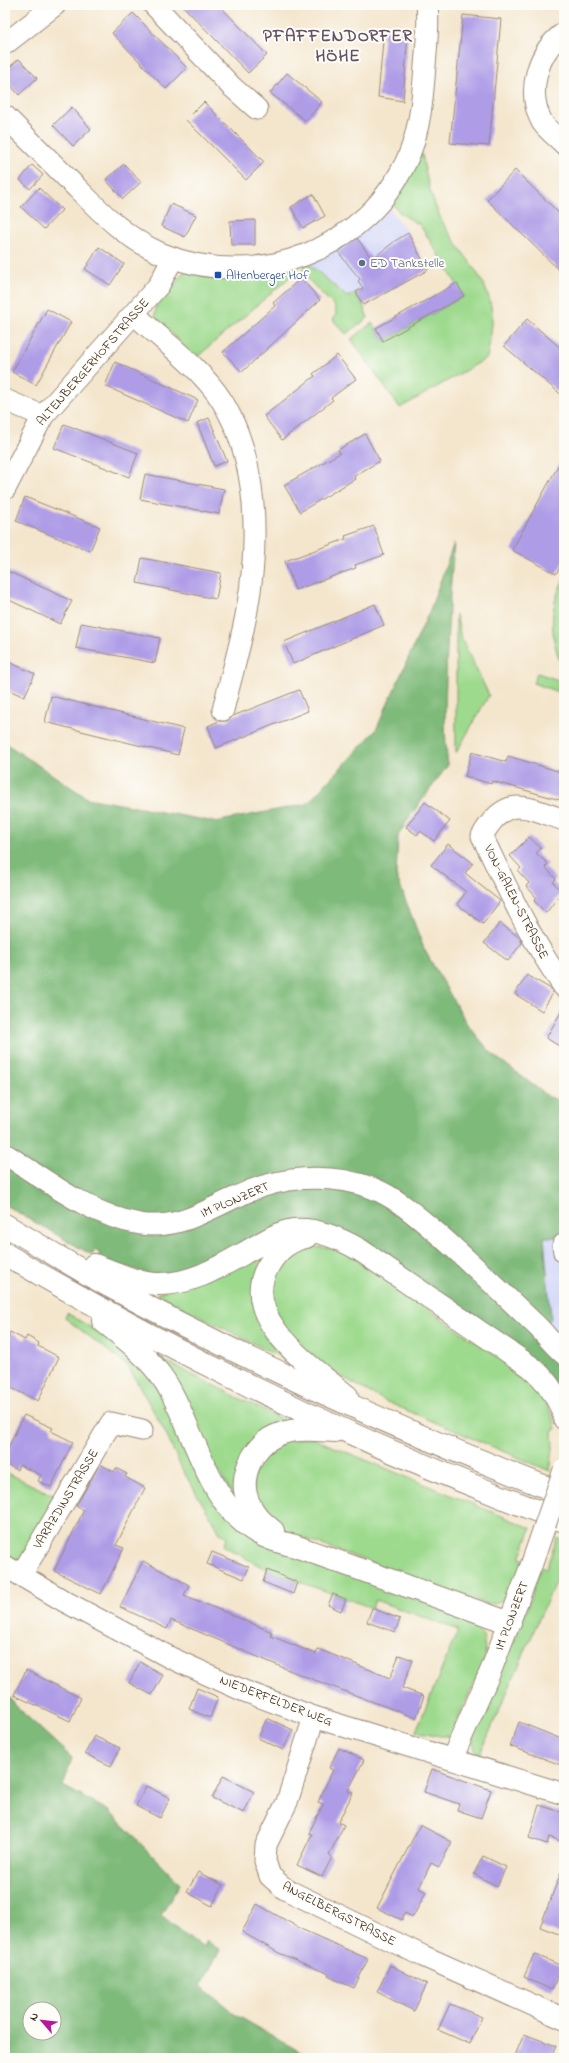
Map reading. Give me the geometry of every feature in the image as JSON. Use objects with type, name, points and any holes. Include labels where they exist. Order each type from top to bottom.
[{"type":"highway","points":[[5,1225],[106,1284],[210,1339],[370,1414],[564,1494]]},
{"type":"highway","points":[[43,1247],[138,1281],[157,1284],[177,1282],[202,1275],[273,1237],[290,1231],[302,1230],[325,1235],[340,1240],[360,1250],[531,1367],[544,1378],[553,1390],[563,1409]]},
{"type":"highway","points":[[325,1235],[301,1238],[287,1245],[274,1256],[264,1276],[261,1289],[262,1302],[272,1327],[293,1352],[370,1414]]},
{"type":"highway","points":[[5,1254],[156,1338],[345,1431],[423,1466],[564,1521]]},
{"type":"highway","points":[[62,1287],[127,1340],[165,1381],[176,1401],[217,1491],[233,1512],[258,1533],[276,1541],[296,1546],[510,1623]]},
{"type":"highway","points":[[296,1546],[274,1532],[252,1510],[247,1500],[245,1488],[250,1462],[266,1441],[286,1432],[310,1430],[345,1431]]},
{"type":"street","points":[[5,44],[55,5]]},
{"type":"street","points":[[154,5],[231,86],[257,109]]},
{"type":"street","points":[[5,116],[115,226],[135,240],[173,258],[197,265],[220,269],[247,268],[295,259],[324,246],[350,230],[372,211],[396,178],[408,156],[421,112],[427,5]]},
{"type":"street","points":[[564,33],[552,43],[544,56],[538,68],[534,84],[535,98],[543,123],[564,144]]},
{"type":"street","name":"ALTENBERGERHOFSTRASSE","points":[[5,488],[43,416],[159,285],[173,258]]},
{"type":"street","points":[[134,314],[191,366],[214,390],[232,421],[244,456],[252,509],[252,575],[244,624],[223,710]]},
{"type":"street","points":[[5,400],[43,416]]},
{"type":"street","name":"VON-GALEN-STRASSE","points":[[564,820],[525,807],[514,807],[500,812],[490,822],[482,836],[530,933],[545,960],[564,987]]},
{"type":"street","name":"IM PLONZERT","points":[[5,1154],[87,1204],[115,1217],[140,1224],[153,1225],[183,1222],[247,1192],[285,1180],[318,1178],[361,1185],[373,1189],[403,1205],[446,1240],[540,1329],[564,1354]]},
{"type":"street","name":"VARAZDINSTRASSE","points":[[13,1570],[112,1424],[142,1430]]},
{"type":"street","name":"IM PLONZERT","points":[[452,1759],[510,1623],[564,1470]]},
{"type":"street","name":"NIEDERFELDER WEG","points":[[13,1570],[64,1601],[171,1658],[244,1691],[314,1717],[564,1794]]},
{"type":"street","name":"ANGELBERGSTRASSE","points":[[314,1717],[287,1802],[266,1846],[265,1861],[270,1876],[285,1889],[423,1956],[564,2019]]},
{"type":"shaded area","points":[[388,206],[408,233],[395,241],[406,264],[348,297],[308,263]]},
{"type":"shaded area","points":[[544,1237],[564,1237],[564,1361],[534,1330],[551,1319]]},
{"type":"green space","points":[[418,153],[422,154],[429,187],[434,204],[441,219],[485,287],[492,313],[492,324],[487,358],[400,408],[351,339],[372,323],[384,341],[464,296],[420,225],[400,213],[391,201]]},
{"type":"green space","points":[[308,263],[347,297],[355,293],[363,305],[368,318],[346,334],[333,320],[336,314],[335,307],[302,273],[304,265]]},
{"type":"green space","points":[[297,267],[298,270],[196,358],[155,317],[156,305],[185,271],[214,277],[241,278],[268,275]]},
{"type":"green space","points":[[454,543],[445,701],[445,733],[448,765],[408,819],[398,836],[396,875],[424,949],[467,1024],[492,1054],[549,1097],[564,1102],[564,1237],[544,1237],[551,1319],[535,1330],[564,1361],[564,1387],[561,1388],[349,1233],[224,1257],[162,1278],[97,1258],[100,1253],[95,1250],[92,1255],[5,1205],[5,743],[87,798],[215,822],[307,804],[376,730],[430,610]]},
{"type":"green space","points":[[564,579],[564,694],[533,683],[537,673],[559,680],[563,669],[555,647],[553,635],[553,613],[555,601]]},
{"type":"green space","points":[[456,614],[461,638],[489,695],[456,753]]},
{"type":"green space","points":[[309,1246],[337,1249],[347,1253],[522,1374],[544,1399],[554,1421],[556,1430],[552,1431],[553,1449],[550,1471],[387,1402],[326,1368],[293,1343],[270,1302],[273,1272],[288,1255]]},
{"type":"green space","points":[[267,1247],[262,1263],[287,1358],[282,1358],[157,1294]]},
{"type":"green space","points":[[67,1313],[116,1343],[155,1383],[219,1507],[469,1617],[476,1624],[483,1636],[486,1656],[452,1732],[448,1736],[440,1736],[416,1731],[458,1630],[375,1600],[372,1608],[267,1570],[224,1546],[227,1537],[220,1533],[182,1469],[163,1428],[128,1366],[65,1318]]},
{"type":"green space","points":[[151,1354],[287,1422],[278,1427],[240,1509]]},
{"type":"green space","points":[[312,1438],[531,1528],[520,1558],[525,1560],[516,1582],[508,1595],[503,1600],[496,1603],[487,1604],[297,1536],[273,1524],[256,1504],[253,1480],[259,1461],[284,1440]]},
{"type":"green space","points":[[5,1472],[59,1498],[19,1562],[5,1553]]},
{"type":"green space","points":[[557,1538],[564,1541],[564,1562],[480,1754],[475,1751],[472,1736],[527,1608],[541,1567],[546,1569]]},
{"type":"green space","points":[[5,1693],[17,1707],[72,1758],[63,1786],[109,1811],[180,1884],[161,1915],[203,1948],[207,1941],[220,1950],[201,1986],[236,2015],[311,2058],[5,2058]]},
{"type":"building","points":[[182,5],[219,5],[267,55],[248,73]]},
{"type":"building","points":[[133,13],[187,68],[166,89],[112,33]]},
{"type":"building","points":[[463,15],[501,19],[489,146],[450,143]]},
{"type":"building","points":[[384,30],[408,33],[403,101],[378,97]]},
{"type":"building","points":[[19,59],[37,78],[19,95],[5,79],[5,71]]},
{"type":"building","points":[[287,73],[322,102],[306,121],[270,93]]},
{"type":"building","points":[[204,102],[264,162],[246,180],[186,120]]},
{"type":"building","points":[[72,107],[91,129],[73,146],[53,125]]},
{"type":"building","points":[[124,164],[141,182],[123,199],[106,180]]},
{"type":"building","points":[[32,165],[43,175],[30,189],[20,180]]},
{"type":"building","points":[[515,170],[564,218],[564,275],[487,200]]},
{"type":"building","points":[[39,188],[62,210],[44,229],[21,207]]},
{"type":"building","points":[[313,194],[325,216],[303,228],[291,207]]},
{"type":"building","points":[[171,204],[196,215],[185,237],[161,226]]},
{"type":"building","points":[[255,220],[255,245],[231,245],[230,221]]},
{"type":"building","points":[[408,233],[428,270],[363,305],[356,292],[363,288],[358,281],[360,279],[338,252],[357,238],[372,259]]},
{"type":"building","points":[[99,247],[124,264],[110,285],[85,269]]},
{"type":"building","points":[[301,278],[320,300],[242,372],[223,352],[275,306],[273,303]]},
{"type":"building","points":[[457,283],[464,296],[383,341],[376,328]]},
{"type":"building","points":[[47,309],[71,322],[36,385],[12,372]]},
{"type":"building","points":[[527,319],[564,351],[564,397],[504,346]]},
{"type":"building","points":[[337,355],[356,379],[331,398],[333,400],[282,440],[264,416],[315,376],[313,374]]},
{"type":"building","points":[[115,362],[198,400],[188,423],[105,386]]},
{"type":"building","points":[[209,418],[227,461],[214,466],[197,423]]},
{"type":"building","points":[[64,424],[138,453],[129,477],[54,448]]},
{"type":"building","points":[[365,434],[380,461],[354,476],[355,479],[300,512],[284,485],[340,453],[338,450]]},
{"type":"building","points":[[564,455],[564,561],[556,574],[512,550]]},
{"type":"building","points":[[145,474],[224,489],[219,514],[140,499]]},
{"type":"building","points":[[25,497],[100,527],[90,551],[16,521]]},
{"type":"building","points":[[374,526],[384,555],[355,565],[356,568],[295,590],[285,561],[346,539],[345,536]]},
{"type":"building","points":[[142,558],[221,573],[216,599],[137,583]]},
{"type":"building","points":[[5,570],[72,601],[60,624],[5,598]]},
{"type":"building","points":[[375,604],[384,625],[293,664],[284,642]]},
{"type":"building","points":[[81,623],[160,638],[155,663],[76,648]]},
{"type":"building","points":[[5,660],[35,674],[24,697],[5,688]]},
{"type":"building","points":[[299,690],[308,711],[216,748],[208,726],[219,721],[227,721],[233,716]]},
{"type":"building","points":[[51,696],[184,729],[178,755],[45,722]]},
{"type":"building","points":[[472,752],[506,762],[508,756],[564,773],[564,801],[492,781],[491,784],[465,776]]},
{"type":"building","points":[[425,802],[450,821],[434,841],[420,831],[417,835],[406,827]]},
{"type":"building","points":[[529,837],[541,848],[536,853],[548,864],[545,867],[556,879],[553,882],[562,892],[546,913],[534,901],[537,898],[526,886],[529,883],[518,871],[521,868],[510,856]]},
{"type":"building","points":[[448,844],[473,863],[465,873],[500,901],[483,924],[457,904],[466,892],[431,865]]},
{"type":"building","points":[[500,923],[520,938],[522,943],[508,961],[484,943]]},
{"type":"building","points":[[527,975],[551,989],[553,993],[542,1011],[515,994]]},
{"type":"building","points":[[564,1007],[564,1049],[546,1038]]},
{"type":"building","points":[[10,1332],[25,1340],[27,1336],[39,1343],[38,1346],[59,1357],[38,1401],[5,1385],[5,1342]]},
{"type":"building","points":[[24,1415],[53,1428],[51,1431],[73,1442],[51,1487],[38,1481],[41,1475],[19,1465],[17,1470],[5,1464],[5,1454]]},
{"type":"building","points":[[100,1464],[114,1472],[116,1468],[127,1474],[125,1477],[145,1488],[116,1545],[124,1548],[101,1594],[54,1571],[84,1510],[76,1506]]},
{"type":"building","points":[[212,1552],[249,1567],[244,1579],[207,1564]]},
{"type":"building","points":[[143,1561],[189,1585],[184,1595],[272,1632],[271,1636],[316,1654],[318,1649],[390,1678],[399,1655],[413,1660],[402,1688],[424,1696],[416,1718],[291,1671],[171,1620],[167,1629],[120,1607]]},
{"type":"building","points":[[267,1570],[297,1582],[293,1594],[263,1582]]},
{"type":"building","points":[[333,1594],[346,1599],[341,1611],[328,1605]]},
{"type":"building","points":[[372,1608],[400,1619],[395,1632],[367,1622]]},
{"type":"building","points":[[140,1662],[163,1675],[152,1695],[129,1683]]},
{"type":"building","points":[[26,1670],[81,1698],[70,1721],[14,1695]]},
{"type":"building","points":[[197,1688],[218,1697],[210,1718],[189,1709]]},
{"type":"building","points":[[267,1718],[293,1730],[283,1750],[258,1738]]},
{"type":"building","points":[[519,1722],[564,1740],[564,1766],[510,1746]]},
{"type":"building","points":[[94,1736],[120,1748],[111,1766],[85,1754]]},
{"type":"building","points":[[339,1748],[364,1760],[348,1791],[353,1793],[338,1822],[344,1825],[329,1855],[332,1857],[322,1877],[297,1865],[312,1834],[309,1833],[323,1804],[318,1802],[333,1770],[329,1768]]},
{"type":"building","points":[[432,1769],[491,1790],[481,1818],[457,1810],[459,1804],[424,1792]]},
{"type":"building","points":[[223,1776],[254,1792],[244,1813],[212,1798]]},
{"type":"building","points":[[146,1786],[170,1798],[160,1818],[136,1806]]},
{"type":"building","points":[[539,1805],[564,1813],[564,1842],[549,1837],[547,1844],[529,1838]]},
{"type":"building","points":[[420,1825],[452,1842],[439,1867],[431,1863],[419,1888],[426,1892],[413,1917],[405,1913],[402,1920],[377,1908]]},
{"type":"building","points":[[483,1856],[506,1867],[497,1886],[474,1874]]},
{"type":"building","points":[[564,1867],[564,1936],[540,1927]]},
{"type":"building","points":[[198,1872],[223,1885],[212,1906],[187,1892]]},
{"type":"building","points":[[257,1904],[303,1930],[368,1959],[354,1988],[328,1976],[329,1974],[279,1953],[242,1932]]},
{"type":"building","points":[[534,1954],[562,1966],[552,1990],[524,1977]]},
{"type":"building","points":[[390,1965],[427,1984],[414,2011],[377,1992]]},
{"type":"building","points":[[450,2004],[482,2017],[470,2044],[438,2030]]},
{"type":"building","points":[[524,2034],[556,2046],[551,2058],[514,2058]]},
{"type":"place","name":"ED Tankstelle","points":[[362,263]]},
{"type":"place","name":"Altenberger Hof","points":[[218,275]]},
{"type":"district","name":"PFAFFENDORFER HÖHE","points":[[338,46]]}]
